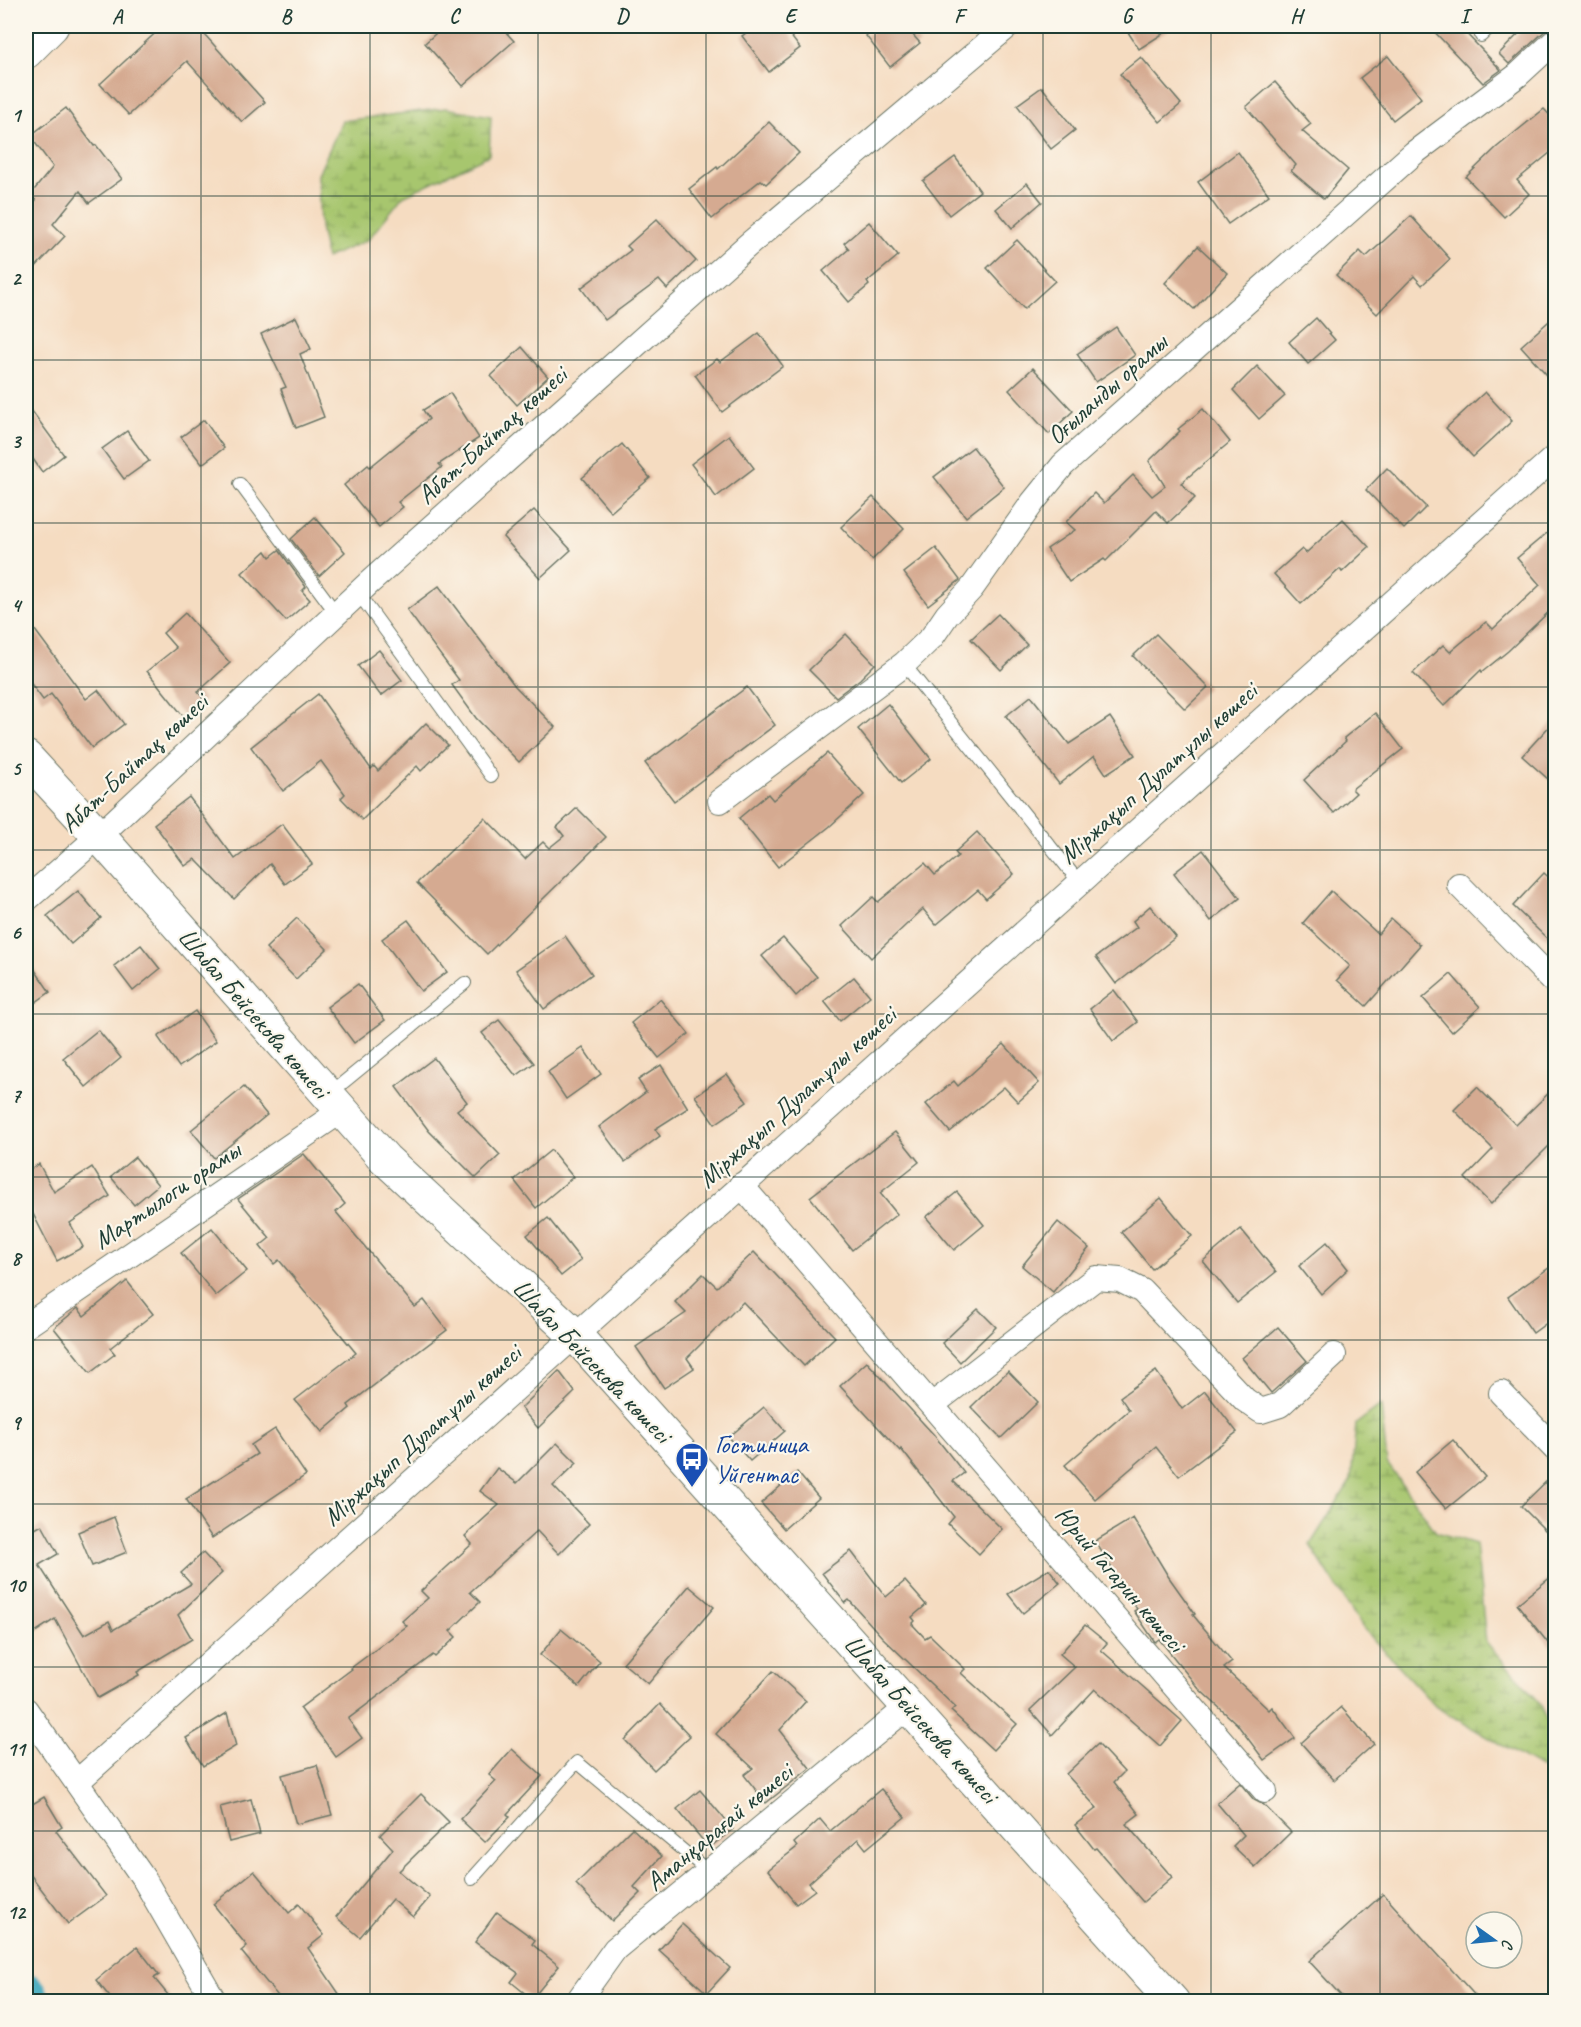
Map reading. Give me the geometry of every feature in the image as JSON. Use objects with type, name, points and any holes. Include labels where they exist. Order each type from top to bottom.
[{"type":"main road","points":[[26,52],[52,26]]},
{"type":"main road","name":"Шабал Бейсекова көшесі","points":[[26,757],[99,836],[385,1159],[576,1336],[1173,2001]]},
{"type":"street","name":"Абат-Байтақ көшесі","points":[[26,900],[99,836],[358,593],[748,245],[1008,26]]},
{"type":"street","name":"Оғыланды орамы","points":[[720,801],[904,664],[932,637],[947,615],[972,588],[1033,502],[1063,465],[1414,153],[1518,75],[1556,40]]},
{"type":"street","name":"Міржақып Дулатұлы көшесі","points":[[77,1782],[1556,456]]},
{"type":"street","points":[[1459,885],[1556,984]]},
{"type":"street","name":"Мартылоги орамы","points":[[26,1326],[334,1103]]},
{"type":"street","name":"Юрий Гагарин көшесі","points":[[741,1185],[1265,1791]]},
{"type":"street","points":[[932,1405],[1096,1278],[1120,1280],[1142,1291],[1245,1400],[1261,1411],[1280,1405],[1334,1355]]},
{"type":"street","points":[[1501,1393],[1556,1450]]},
{"type":"street","name":"Аманқарағай көшесі","points":[[577,2001],[615,1949],[909,1706]]},
{"type":"street","points":[[29,1724],[77,1782],[144,1879],[215,2001]]},
{"type":"lane","points":[[1481,36],[1491,26]]},
{"type":"lane","points":[[240,484],[336,614]]},
{"type":"lane","points":[[358,593],[490,776]]},
{"type":"lane","points":[[904,664],[1079,882]]},
{"type":"lane","points":[[334,1103],[465,983]]},
{"type":"lane","points":[[472,1879],[577,1762],[709,1872]]},
{"type":"green space","points":[[446,108],[491,116],[489,155],[403,196],[368,240],[326,258],[320,227],[318,175],[342,121]]},
{"type":"green space","points":[[1381,1405],[1387,1463],[1436,1532],[1476,1544],[1486,1642],[1540,1703],[1555,1740],[1555,1768],[1541,1768],[1436,1707],[1363,1628],[1310,1545],[1351,1480],[1356,1424]]},
{"type":"building","points":[[163,26],[197,26],[265,102],[242,122],[187,61],[129,115],[100,84]]},
{"type":"building","points":[[444,26],[500,26],[514,41],[463,86],[425,43]]},
{"type":"building","points":[[756,26],[783,26],[800,48],[769,72],[742,36]]},
{"type":"building","points":[[879,26],[905,26],[920,43],[890,67],[866,36]]},
{"type":"building","points":[[1124,26],[1175,26],[1139,49]]},
{"type":"building","points":[[1429,26],[1459,26],[1501,70],[1483,83]]},
{"type":"building","points":[[1526,26],[1556,26],[1546,30],[1509,64],[1499,54]]},
{"type":"building","points":[[1388,56],[1421,98],[1393,120],[1360,78]]},
{"type":"building","points":[[1141,57],[1181,104],[1160,122],[1120,74]]},
{"type":"building","points":[[1275,82],[1311,124],[1302,131],[1348,170],[1324,199],[1291,171],[1296,165],[1246,107]]},
{"type":"building","points":[[1042,87],[1075,130],[1051,149],[1017,105]]},
{"type":"building","points":[[66,108],[122,179],[89,203],[80,191],[53,224],[65,236],[26,277],[26,211],[36,200],[30,195],[53,167],[30,136]]},
{"type":"building","points":[[1544,109],[1556,122],[1556,148],[1517,180],[1529,194],[1504,217],[1466,177],[1497,147]]},
{"type":"building","points":[[769,122],[799,153],[766,184],[761,180],[712,219],[689,189],[717,167],[718,169]]},
{"type":"building","points":[[1238,152],[1269,195],[1228,224],[1198,182]]},
{"type":"building","points":[[955,157],[980,191],[949,215],[923,181]]},
{"type":"building","points":[[1027,183],[1042,202],[1012,228],[996,209]]},
{"type":"building","points":[[1411,216],[1450,259],[1422,285],[1414,276],[1377,314],[1336,275],[1360,251],[1366,257]]},
{"type":"building","points":[[657,219],[696,261],[667,289],[659,280],[605,320],[581,288],[631,250],[627,246]]},
{"type":"building","points":[[869,222],[898,256],[867,282],[869,285],[849,302],[823,271],[849,249],[844,243]]},
{"type":"building","points":[[1017,240],[1055,281],[1024,309],[987,268]]},
{"type":"building","points":[[1198,246],[1227,273],[1194,309],[1165,283]]},
{"type":"building","points":[[1556,315],[1556,385],[1521,346]]},
{"type":"building","points":[[296,317],[311,349],[300,354],[324,417],[296,428],[281,389],[286,387],[261,334]]},
{"type":"building","points":[[1316,318],[1335,340],[1308,364],[1289,342]]},
{"type":"building","points":[[1116,327],[1135,355],[1096,382],[1077,354]]},
{"type":"building","points":[[759,333],[783,366],[722,412],[695,375],[717,359],[720,362]]},
{"type":"building","points":[[522,347],[548,377],[517,405],[491,376]]},
{"type":"building","points":[[1257,366],[1285,396],[1259,419],[1233,390]]},
{"type":"building","points":[[1033,368],[1073,411],[1049,434],[1009,390]]},
{"type":"building","points":[[1485,392],[1512,421],[1473,457],[1446,428]]},
{"type":"building","points":[[450,393],[479,438],[439,464],[442,467],[398,502],[403,507],[379,527],[344,485],[429,419],[423,410]]},
{"type":"building","points":[[26,403],[64,455],[42,472],[26,449]]},
{"type":"building","points":[[1203,409],[1230,442],[1181,483],[1195,498],[1168,523],[1156,511],[1106,561],[1104,559],[1069,582],[1047,549],[1075,530],[1066,522],[1094,493],[1104,503],[1133,475],[1152,496],[1165,486],[1149,461],[1180,431],[1178,429]]},
{"type":"building","points":[[204,420],[224,448],[202,464],[181,437]]},
{"type":"building","points":[[127,431],[149,461],[124,479],[102,449]]},
{"type":"building","points":[[729,435],[754,468],[716,497],[691,464]]},
{"type":"building","points":[[622,444],[650,478],[611,512],[582,478]]},
{"type":"building","points":[[973,447],[1004,487],[966,517],[934,477]]},
{"type":"building","points":[[1387,468],[1426,507],[1404,529],[1366,490]]},
{"type":"building","points":[[873,497],[904,529],[872,560],[841,527]]},
{"type":"building","points":[[534,510],[571,550],[540,578],[503,537]]},
{"type":"building","points":[[315,517],[345,552],[319,576],[291,539]]},
{"type":"building","points":[[1343,519],[1369,547],[1342,572],[1340,569],[1301,604],[1274,574],[1302,549],[1306,553]]},
{"type":"building","points":[[1547,533],[1556,543],[1556,605],[1508,651],[1482,672],[1481,670],[1444,706],[1413,673],[1443,645],[1450,652],[1486,622],[1493,629],[1540,585],[1517,558]]},
{"type":"building","points":[[936,548],[960,580],[928,605],[904,573]]},
{"type":"building","points":[[279,550],[306,587],[302,591],[310,600],[286,621],[242,573],[266,551],[270,557]]},
{"type":"building","points":[[439,586],[515,686],[555,727],[519,762],[476,718],[452,685],[459,680],[407,610]]},
{"type":"building","points":[[185,613],[230,663],[198,692],[205,700],[184,717],[147,671],[176,648],[163,633]]},
{"type":"building","points":[[998,614],[1027,645],[1001,670],[971,639]]},
{"type":"building","points":[[26,618],[86,699],[98,690],[124,724],[92,748],[51,694],[43,700],[26,677]]},
{"type":"building","points":[[846,634],[875,664],[836,697],[809,670]]},
{"type":"building","points":[[1156,634],[1208,687],[1185,709],[1133,656]]},
{"type":"building","points":[[379,650],[402,680],[381,696],[358,666]]},
{"type":"building","points":[[747,687],[775,725],[674,801],[645,763]]},
{"type":"building","points":[[318,694],[371,769],[374,766],[378,771],[426,723],[448,745],[421,771],[417,766],[362,820],[341,798],[345,794],[321,761],[283,791],[251,747]]},
{"type":"building","points":[[1031,696],[1069,744],[1110,717],[1135,755],[1106,774],[1094,756],[1059,784],[1006,716]]},
{"type":"building","points":[[888,704],[931,759],[901,783],[858,729]]},
{"type":"building","points":[[1375,713],[1403,749],[1352,789],[1356,793],[1334,813],[1304,780],[1346,741],[1344,738]]},
{"type":"building","points":[[1556,719],[1556,786],[1522,756]]},
{"type":"building","points":[[827,753],[864,795],[829,827],[778,867],[739,818],[768,794],[773,800]]},
{"type":"building","points":[[189,797],[235,859],[282,824],[312,864],[285,884],[270,864],[234,899],[195,859],[185,866],[154,824]]},
{"type":"building","points":[[577,808],[606,837],[487,954],[417,883],[485,818],[525,859],[543,842],[549,848],[564,836],[557,827]]},
{"type":"building","points":[[977,832],[1014,874],[986,899],[978,890],[936,925],[923,909],[871,958],[842,926],[873,897],[878,902],[925,863],[935,875],[958,856],[955,852]]},
{"type":"building","points":[[1203,850],[1240,898],[1211,921],[1174,873]]},
{"type":"building","points":[[1544,873],[1556,884],[1556,947],[1513,906]]},
{"type":"building","points":[[78,891],[101,918],[71,944],[47,916]]},
{"type":"building","points":[[1331,891],[1378,934],[1391,919],[1420,945],[1366,1006],[1337,980],[1350,966],[1303,923]]},
{"type":"building","points":[[1150,906],[1176,937],[1116,984],[1096,957],[1137,927],[1133,921]]},
{"type":"building","points":[[297,918],[327,949],[296,979],[266,948]]},
{"type":"building","points":[[408,920],[447,972],[421,991],[382,939]]},
{"type":"building","points":[[565,936],[592,974],[544,1009],[516,970]]},
{"type":"building","points":[[783,938],[817,977],[796,996],[762,956]]},
{"type":"building","points":[[141,945],[160,969],[133,991],[114,966]]},
{"type":"building","points":[[26,957],[50,992],[26,1009]]},
{"type":"building","points":[[1451,974],[1480,1007],[1452,1032],[1423,998]]},
{"type":"building","points":[[854,977],[870,996],[840,1021],[824,1001]]},
{"type":"building","points":[[358,984],[385,1020],[354,1043],[327,1007]]},
{"type":"building","points":[[1114,990],[1138,1022],[1113,1041],[1090,1009]]},
{"type":"building","points":[[660,999],[689,1034],[659,1058],[631,1023]]},
{"type":"building","points":[[195,1011],[216,1041],[179,1067],[158,1037]]},
{"type":"building","points":[[499,1020],[534,1063],[516,1076],[482,1033]]},
{"type":"building","points":[[98,1030],[121,1058],[86,1087],[63,1058]]},
{"type":"building","points":[[1004,1044],[1039,1083],[1018,1102],[1004,1087],[950,1132],[926,1104],[954,1081],[958,1086]]},
{"type":"building","points":[[583,1048],[601,1074],[566,1099],[548,1072]]},
{"type":"building","points":[[434,1058],[467,1102],[457,1110],[500,1155],[476,1178],[429,1131],[396,1087]]},
{"type":"building","points":[[661,1065],[688,1108],[655,1129],[660,1136],[625,1162],[599,1127],[646,1092],[638,1080]]},
{"type":"building","points":[[727,1074],[747,1102],[715,1124],[695,1096]]},
{"type":"building","points":[[1556,1086],[1556,1139],[1491,1204],[1465,1178],[1493,1149],[1454,1110],[1477,1087],[1516,1125]]},
{"type":"building","points":[[244,1087],[267,1115],[214,1158],[191,1130]]},
{"type":"building","points":[[895,1132],[919,1162],[880,1193],[897,1214],[852,1250],[810,1197]]},
{"type":"building","points":[[551,1150],[573,1177],[536,1208],[514,1180]]},
{"type":"building","points":[[304,1154],[345,1204],[336,1212],[415,1307],[424,1300],[447,1330],[348,1405],[350,1408],[322,1432],[295,1400],[356,1353],[279,1260],[274,1264],[260,1246],[270,1238],[238,1199]]},
{"type":"building","points":[[135,1157],[158,1185],[134,1205],[111,1177]]},
{"type":"building","points":[[39,1164],[54,1192],[92,1167],[110,1196],[70,1223],[83,1247],[57,1261],[26,1200],[26,1171]]},
{"type":"building","points":[[957,1192],[984,1225],[954,1250],[926,1217]]},
{"type":"building","points":[[1161,1198],[1192,1236],[1152,1269],[1121,1232]]},
{"type":"building","points":[[548,1218],[581,1260],[561,1276],[527,1235]]},
{"type":"building","points":[[1058,1222],[1089,1248],[1053,1292],[1022,1266]]},
{"type":"building","points":[[212,1228],[247,1271],[216,1296],[181,1253]]},
{"type":"building","points":[[1241,1229],[1276,1272],[1237,1303],[1203,1261]]},
{"type":"building","points":[[1327,1242],[1348,1269],[1321,1294],[1299,1266]]},
{"type":"building","points":[[754,1252],[835,1337],[804,1366],[743,1302],[687,1358],[694,1368],[664,1388],[636,1347],[686,1313],[675,1302],[703,1274],[717,1287]]},
{"type":"building","points":[[1556,1263],[1556,1316],[1533,1333],[1508,1297]]},
{"type":"building","points":[[127,1281],[153,1314],[110,1348],[115,1354],[90,1373],[54,1328],[78,1308],[84,1316]]},
{"type":"building","points":[[978,1309],[996,1327],[960,1362],[942,1343]]},
{"type":"building","points":[[1278,1327],[1307,1361],[1271,1393],[1242,1358]]},
{"type":"building","points":[[867,1362],[934,1435],[964,1473],[953,1481],[1002,1529],[979,1554],[948,1524],[954,1517],[901,1449],[900,1451],[840,1386]]},
{"type":"building","points":[[559,1371],[575,1392],[538,1428],[521,1408]]},
{"type":"building","points":[[1008,1371],[1038,1402],[1001,1438],[971,1407]]},
{"type":"building","points":[[1156,1371],[1182,1409],[1205,1391],[1237,1432],[1179,1476],[1156,1447],[1095,1499],[1065,1465],[1129,1410],[1120,1397]]},
{"type":"building","points":[[764,1407],[785,1431],[750,1461],[729,1437]]},
{"type":"building","points":[[275,1429],[306,1475],[212,1538],[186,1499],[257,1454],[251,1445]]},
{"type":"building","points":[[1453,1440],[1485,1477],[1446,1509],[1415,1472]]},
{"type":"building","points":[[557,1443],[577,1463],[553,1486],[589,1524],[559,1554],[537,1531],[470,1592],[480,1602],[450,1631],[456,1637],[435,1657],[433,1655],[348,1719],[362,1738],[336,1757],[300,1708],[407,1626],[402,1621],[428,1598],[421,1591],[472,1544],[465,1536],[499,1505],[480,1491],[497,1468],[517,1483]]},
{"type":"building","points":[[797,1472],[819,1498],[784,1529],[761,1503]]},
{"type":"building","points":[[1556,1472],[1556,1541],[1521,1506]]},
{"type":"building","points":[[114,1517],[127,1552],[92,1566],[78,1532]]},
{"type":"building","points":[[1133,1518],[1168,1576],[1195,1614],[1193,1615],[1232,1662],[1224,1668],[1269,1710],[1272,1707],[1295,1738],[1264,1760],[1237,1724],[1199,1689],[1159,1639],[1155,1642],[1134,1611],[1137,1609],[1095,1541]]},
{"type":"building","points":[[42,1525],[58,1554],[39,1565],[84,1635],[109,1621],[113,1630],[191,1584],[181,1573],[203,1553],[222,1573],[178,1615],[192,1639],[137,1672],[139,1675],[98,1698],[55,1619],[26,1638],[26,1534]]},
{"type":"building","points":[[851,1551],[886,1597],[905,1581],[926,1605],[912,1617],[915,1621],[912,1624],[925,1638],[930,1635],[965,1669],[961,1673],[1017,1724],[993,1750],[951,1711],[955,1707],[882,1637],[849,1600],[845,1603],[822,1573]]},
{"type":"building","points":[[1049,1569],[1060,1583],[1023,1613],[1008,1594]]},
{"type":"building","points":[[1556,1573],[1556,1653],[1517,1604]]},
{"type":"building","points":[[689,1586],[714,1607],[648,1684],[623,1663]]},
{"type":"building","points":[[1085,1625],[1107,1643],[1101,1650],[1182,1721],[1160,1746],[1095,1689],[1052,1735],[1030,1710],[1075,1667],[1060,1654]]},
{"type":"building","points":[[561,1629],[600,1661],[579,1687],[540,1655]]},
{"type":"building","points":[[773,1671],[806,1701],[780,1730],[810,1768],[766,1803],[744,1775],[753,1768],[716,1734]]},
{"type":"building","points":[[660,1704],[690,1736],[654,1770],[625,1740]]},
{"type":"building","points":[[1341,1707],[1374,1744],[1334,1780],[1301,1743]]},
{"type":"building","points":[[227,1713],[236,1746],[203,1766],[186,1738]]},
{"type":"building","points":[[1098,1744],[1124,1772],[1114,1782],[1139,1814],[1126,1824],[1172,1877],[1143,1902],[1075,1825],[1097,1808],[1066,1774]]},
{"type":"building","points":[[512,1749],[542,1776],[507,1814],[510,1817],[485,1842],[460,1819],[496,1781],[489,1775]]},
{"type":"building","points":[[317,1765],[332,1815],[296,1824],[282,1775]]},
{"type":"building","points":[[1240,1783],[1254,1800],[1264,1805],[1291,1832],[1255,1867],[1233,1846],[1244,1835],[1217,1803]]},
{"type":"building","points":[[881,1789],[905,1817],[866,1849],[858,1839],[809,1883],[815,1890],[796,1904],[768,1870],[797,1847],[794,1843],[820,1819],[830,1831]]},
{"type":"building","points":[[700,1790],[733,1829],[709,1848],[677,1809]]},
{"type":"building","points":[[421,1794],[449,1822],[399,1871],[430,1897],[413,1917],[392,1899],[360,1937],[336,1917],[393,1849],[380,1835]]},
{"type":"building","points":[[44,1797],[62,1827],[56,1831],[106,1896],[68,1924],[26,1869],[26,1808]]},
{"type":"building","points":[[251,1799],[260,1834],[229,1842],[220,1807]]},
{"type":"building","points":[[632,1828],[662,1856],[634,1887],[640,1893],[612,1921],[576,1884]]},
{"type":"building","points":[[254,1871],[289,1913],[299,1904],[324,1935],[308,1948],[344,2001],[282,2001],[241,1951],[247,1946],[213,1904]]},
{"type":"building","points":[[1383,1894],[1480,2001],[1346,2001],[1309,1961]]},
{"type":"building","points":[[497,1912],[535,1940],[532,1944],[559,1966],[532,1999],[511,1982],[518,1973],[475,1942]]},
{"type":"building","points":[[682,1924],[730,1968],[707,1993],[659,1950]]},
{"type":"building","points":[[137,1947],[159,1975],[154,1978],[173,2001],[113,2001],[96,1980]]},
{"type":"waterway","points":[[26,1995],[29,2002]]},
{"type":"place","name":"Гостиница Уйгентас","points":[[692,1488]]}]
